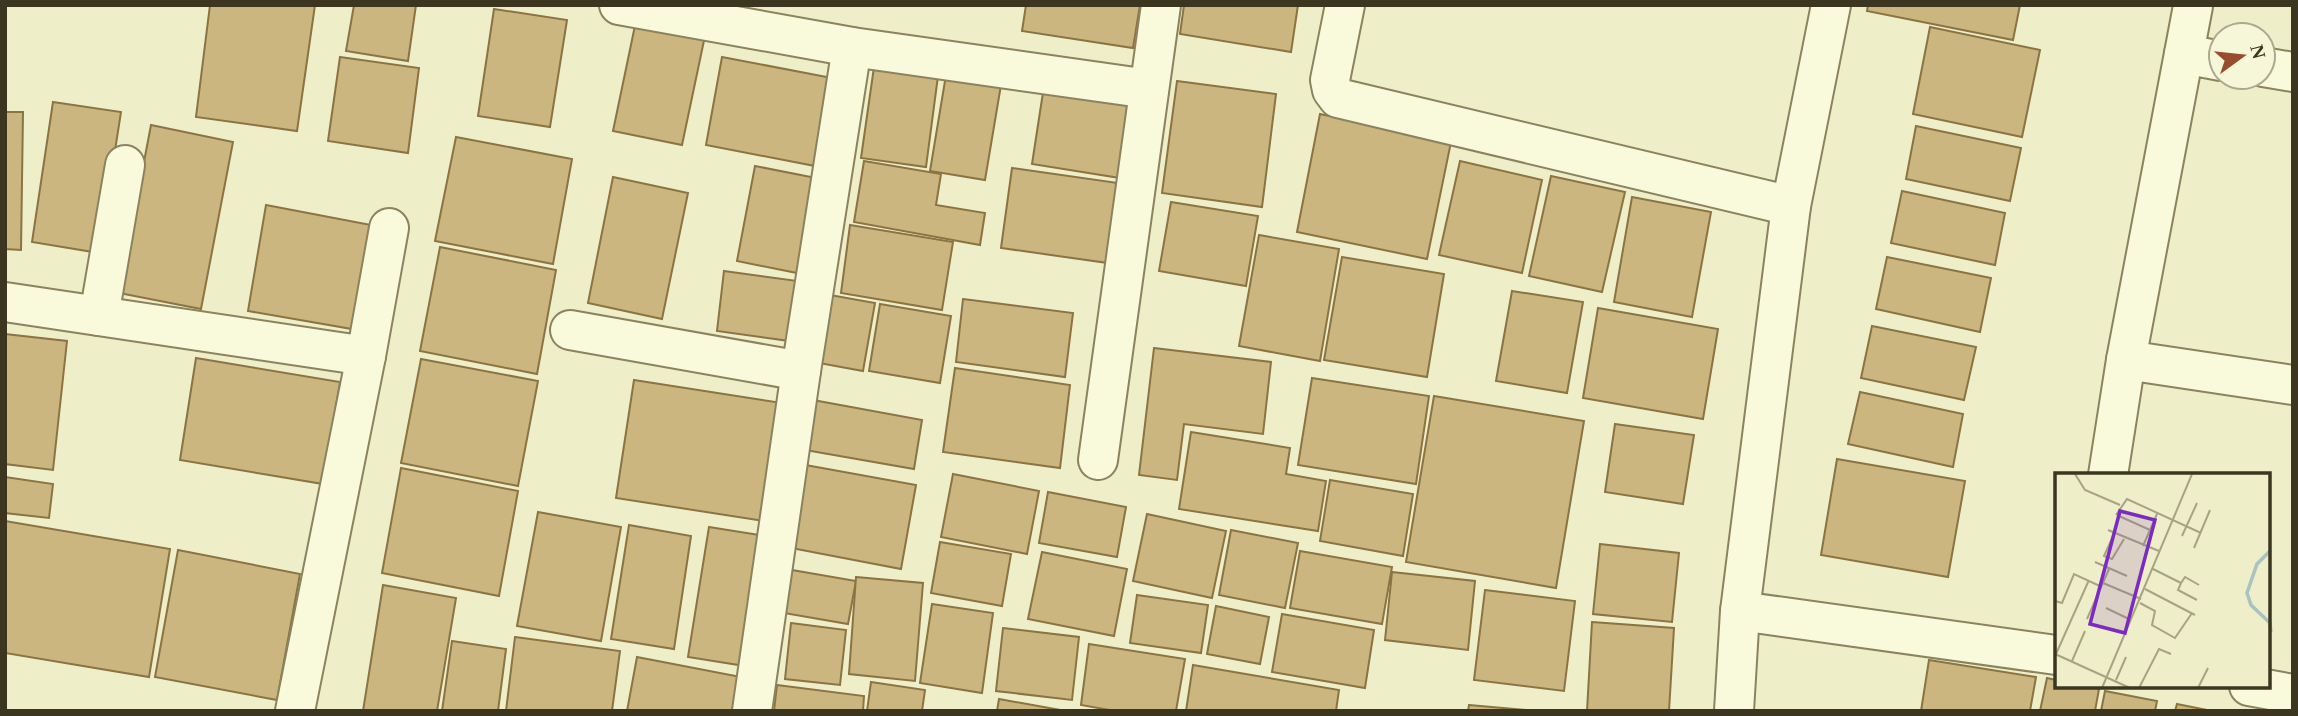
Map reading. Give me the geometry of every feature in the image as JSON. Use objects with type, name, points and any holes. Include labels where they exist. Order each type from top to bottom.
[{"type":"street","points":[[619,5],[772,19],[852,47],[1149,89]]},
{"type":"street","points":[[1098,460],[1161,5]]},
{"type":"street","points":[[1345,5],[1330,80],[1332,90],[1338,98],[1790,206]]},
{"type":"street","points":[[1734,711],[1740,611],[1790,206],[1829,6]]},
{"type":"street","points":[[2108,473],[2126,360],[2193,6]]},
{"type":"street","points":[[752,711],[801,371],[852,47]]},
{"type":"street","points":[[2184,54],[2207,58]]},
{"type":"street","points":[[99,316],[125,165]]},
{"type":"street","points":[[295,711],[389,228]]},
{"type":"street","points":[[5,302],[366,356]]},
{"type":"street","points":[[570,330],[801,371]]},
{"type":"street","points":[[2126,360],[2293,386]]},
{"type":"street","points":[[1740,611],[2055,655]]},
{"type":"street","points":[[2260,688],[2293,694]]},
{"type":"building","points":[[210,5],[315,5],[297,131],[196,117]]},
{"type":"building","points":[[354,5],[416,5],[408,61],[346,51]]},
{"type":"building","points":[[1026,5],[1140,5],[1133,48],[1022,31]]},
{"type":"building","points":[[1184,5],[1298,5],[1291,52],[1180,34]]},
{"type":"building","points":[[1868,5],[2020,5],[2013,40],[1867,11]]},
{"type":"building","points":[[494,9],[567,20],[550,127],[478,116]]},
{"type":"building","points":[[637,16],[706,31],[682,145],[613,131]]},
{"type":"building","points":[[1930,27],[2040,50],[2022,137],[1913,114]]},
{"type":"building","points":[[340,57],[419,68],[408,153],[328,141]]},
{"type":"building","points":[[722,57],[832,78],[815,166],[706,145]]},
{"type":"building","points":[[874,67],[938,76],[926,167],[861,158]]},
{"type":"building","points":[[947,69],[1002,79],[985,180],[930,171]]},
{"type":"building","points":[[1177,81],[1276,94],[1262,207],[1162,193]]},
{"type":"building","points":[[1044,86],[1132,99],[1120,178],[1032,164]]},
{"type":"building","points":[[53,102],[121,112],[99,253],[32,242]]},
{"type":"building","points":[[5,112],[23,112],[21,250],[5,249]]},
{"type":"building","points":[[1320,114],[1451,142],[1427,259],[1297,232]]},
{"type":"building","points":[[151,125],[233,142],[201,309],[119,293]]},
{"type":"building","points":[[1916,126],[2021,148],[2010,201],[1906,179]]},
{"type":"building","points":[[456,137],[572,159],[553,264],[435,241]]},
{"type":"building","points":[[864,161],[941,174],[936,205],[985,213],[980,245],[854,222]]},
{"type":"building","points":[[1460,161],[1542,180],[1522,273],[1439,255]]},
{"type":"building","points":[[755,166],[816,178],[797,273],[737,261]]},
{"type":"building","points":[[1012,168],[1118,183],[1108,263],[1001,248]]},
{"type":"building","points":[[1551,176],[1625,192],[1602,292],[1529,276]]},
{"type":"building","points":[[613,177],[688,193],[662,319],[588,303]]},
{"type":"building","points":[[1902,191],[2005,213],[1995,265],[1891,243]]},
{"type":"building","points":[[1632,197],[1711,212],[1692,317],[1614,302]]},
{"type":"building","points":[[1171,202],[1258,216],[1246,286],[1159,271]]},
{"type":"building","points":[[266,205],[371,225],[352,329],[248,311]]},
{"type":"building","points":[[850,225],[953,242],[942,310],[841,293]]},
{"type":"building","points":[[1259,235],[1339,249],[1320,361],[1239,346]]},
{"type":"building","points":[[440,247],[556,270],[537,374],[420,351]]},
{"type":"building","points":[[1342,257],[1444,274],[1427,377],[1324,360]]},
{"type":"building","points":[[1887,257],[1991,278],[1980,332],[1876,309]]},
{"type":"building","points":[[724,271],[805,282],[797,342],[717,331]]},
{"type":"building","points":[[1512,291],[1583,302],[1567,393],[1496,381]]},
{"type":"building","points":[[830,295],[875,303],[863,371],[819,363]]},
{"type":"building","points":[[963,299],[1073,313],[1065,377],[956,362]]},
{"type":"building","points":[[880,304],[951,316],[940,383],[869,371]]},
{"type":"building","points":[[1598,308],[1718,329],[1703,419],[1583,398]]},
{"type":"building","points":[[1872,326],[1976,347],[1964,400],[1861,378]]},
{"type":"building","points":[[5,334],[67,341],[53,470],[5,464]]},
{"type":"building","points":[[1154,348],[1271,362],[1263,434],[1184,424],[1177,480],[1139,475]]},
{"type":"building","points":[[196,358],[340,382],[323,484],[180,460]]},
{"type":"building","points":[[421,359],[538,381],[518,486],[401,463]]},
{"type":"building","points":[[955,368],[1070,385],[1060,468],[943,452]]},
{"type":"building","points":[[1312,378],[1429,396],[1416,484],[1298,465]]},
{"type":"building","points":[[634,380],[782,403],[764,521],[616,498]]},
{"type":"building","points":[[1860,392],[1963,414],[1953,467],[1848,444]]},
{"type":"building","points":[[1434,396],[1584,421],[1556,588],[1406,562]]},
{"type":"building","points":[[813,400],[922,420],[914,469],[805,450]]},
{"type":"building","points":[[1615,424],[1694,435],[1683,504],[1605,492]]},
{"type":"building","points":[[1191,432],[1290,448],[1286,474],[1326,481],[1318,531],[1179,509]]},
{"type":"building","points":[[1837,459],[1965,481],[1948,577],[1821,555]]},
{"type":"building","points":[[800,464],[916,485],[901,569],[786,547]]},
{"type":"building","points":[[401,468],[518,491],[499,596],[382,573]]},
{"type":"building","points":[[953,474],[1039,491],[1027,554],[941,537]]},
{"type":"building","points":[[5,477],[53,484],[49,518],[5,513]]},
{"type":"building","points":[[1330,480],[1413,494],[1403,556],[1320,541]]},
{"type":"building","points":[[1048,492],[1126,507],[1117,557],[1039,543]]},
{"type":"building","points":[[538,512],[621,527],[601,641],[517,626]]},
{"type":"building","points":[[1147,514],[1226,531],[1212,598],[1133,581]]},
{"type":"building","points":[[5,521],[170,549],[149,677],[5,653]]},
{"type":"building","points":[[629,525],[691,536],[674,649],[611,639]]},
{"type":"building","points":[[709,527],[765,536],[745,666],[688,657]]},
{"type":"building","points":[[1231,530],[1298,543],[1285,608],[1219,595]]},
{"type":"building","points":[[940,542],[1011,554],[1002,606],[931,593]]},
{"type":"building","points":[[1600,544],[1679,553],[1672,622],[1593,614]]},
{"type":"building","points":[[178,550],[300,574],[277,700],[155,677]]},
{"type":"building","points":[[1300,551],[1392,567],[1382,624],[1290,608]]},
{"type":"building","points":[[1042,552],[1127,569],[1114,636],[1028,619]]},
{"type":"building","points":[[792,570],[856,581],[848,624],[784,613]]},
{"type":"building","points":[[1392,572],[1475,581],[1468,650],[1385,640]]},
{"type":"building","points":[[856,577],[923,583],[915,681],[849,674]]},
{"type":"building","points":[[383,585],[456,598],[437,711],[363,711]]},
{"type":"building","points":[[1485,590],[1575,601],[1564,691],[1474,680]]},
{"type":"building","points":[[1137,595],[1208,605],[1201,653],[1130,643]]},
{"type":"building","points":[[932,604],[993,613],[982,693],[920,683]]},
{"type":"building","points":[[1216,606],[1269,617],[1260,664],[1207,654]]},
{"type":"building","points":[[1282,614],[1374,630],[1365,688],[1272,672]]},
{"type":"building","points":[[1592,622],[1674,628],[1669,711],[1587,711]]},
{"type":"building","points":[[791,623],[846,630],[840,685],[785,679]]},
{"type":"building","points":[[1003,628],[1079,637],[1072,700],[996,691]]},
{"type":"building","points":[[515,637],[620,651],[612,711],[506,711]]},
{"type":"building","points":[[452,641],[506,649],[498,711],[442,711]]},
{"type":"building","points":[[1089,644],[1185,659],[1176,711],[1115,711],[1081,705]]},
{"type":"building","points":[[637,657],[746,678],[740,711],[627,711]]},
{"type":"building","points":[[1929,660],[2036,677],[2030,711],[1921,711]]},
{"type":"building","points":[[1193,665],[1339,690],[1336,711],[1186,711]]},
{"type":"building","points":[[2047,678],[2055,680],[2055,688],[2099,689],[2095,711],[2040,711]]},
{"type":"building","points":[[871,682],[925,690],[922,711],[867,711]]},
{"type":"building","points":[[777,685],[864,696],[863,711],[774,711]]},
{"type":"building","points":[[2105,691],[2157,701],[2155,711],[2101,711]]},
{"type":"building","points":[[999,699],[1066,711],[997,711]]},
{"type":"building","points":[[2177,704],[2212,711],[2175,711]]},
{"type":"building","points":[[1469,705],[1526,710],[1468,711]]}]
